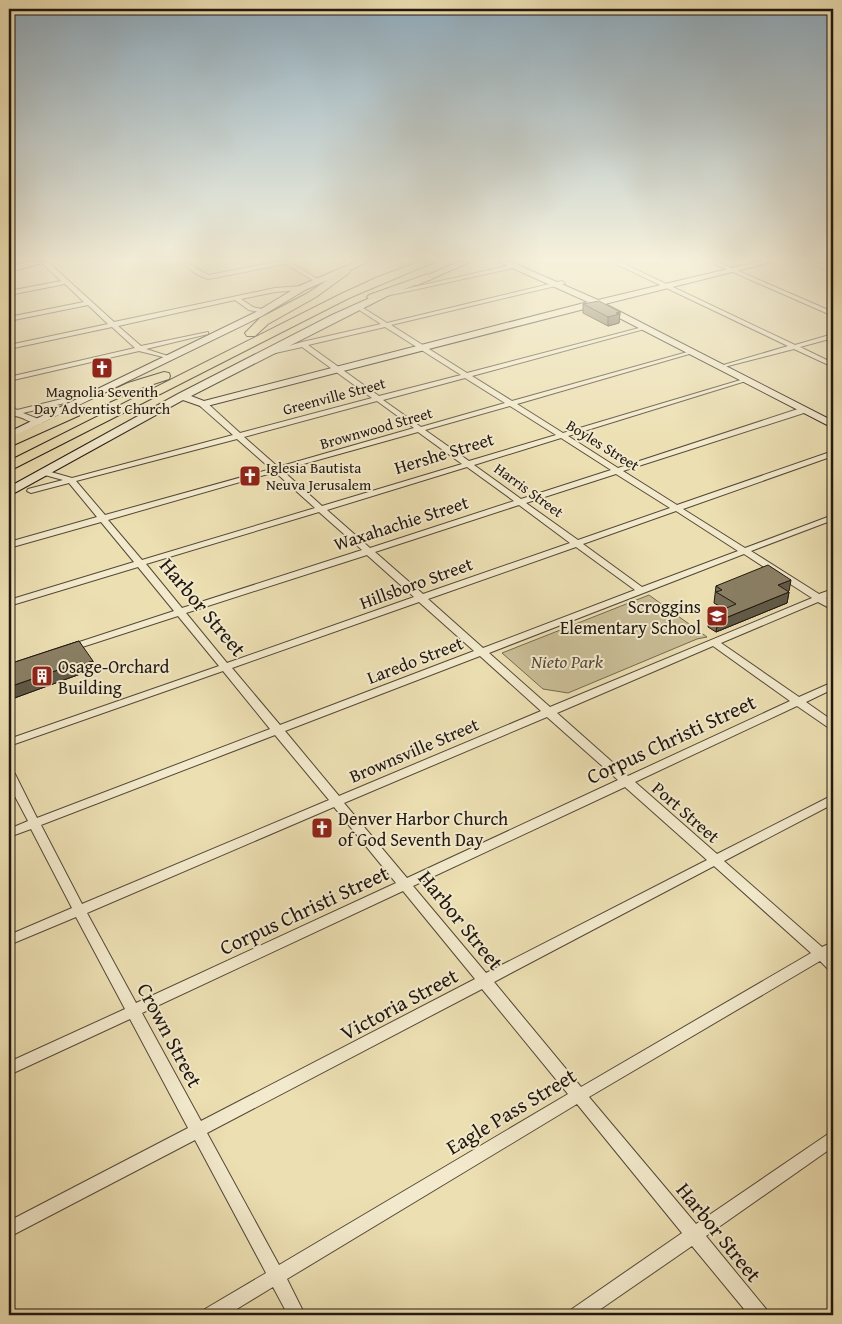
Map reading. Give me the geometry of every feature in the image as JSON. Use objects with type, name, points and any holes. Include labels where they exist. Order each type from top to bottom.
[{"type":"highway","points":[[251,333],[261,324]]},
{"type":"highway","points":[[9,454],[270,324]]},
{"type":"highway","points":[[9,467],[291,324]]},
{"type":"highway","points":[[202,369],[233,360],[307,324]]},
{"type":"highway","points":[[9,443],[132,386],[164,376]]},
{"type":"highway","points":[[9,480],[52,454],[130,413],[143,399]]},
{"type":"street","points":[[9,347],[118,324]]},
{"type":"street","points":[[9,436],[238,324]]},
{"type":"street","points":[[9,492],[104,437],[264,354],[301,340],[329,324]]},
{"type":"street","points":[[301,340],[319,340],[391,324]]},
{"type":"street","points":[[182,396],[203,404],[516,324]]},
{"type":"street","points":[[637,324],[833,425]]},
{"type":"street","points":[[747,324],[833,365]]},
{"type":"street","points":[[112,325],[140,349],[168,358]]},
{"type":"street","name":"Boyles Street","points":[[386,325],[833,607]]},
{"type":"street","name":"Greenville Street","points":[[31,491],[645,328]]},
{"type":"street","points":[[9,379],[206,334]]},
{"type":"street","points":[[722,367],[833,336]]},
{"type":"street","name":"Harris Street","points":[[301,340],[337,370],[642,590]]},
{"type":"street","name":"Brownwood Street","points":[[9,545],[694,352]]},
{"type":"street","name":"Hershe Street","points":[[9,603],[746,380]]},
{"type":"street","points":[[12,413],[66,400]]},
{"type":"street","name":"Port Street","points":[[203,404],[716,861],[827,950],[833,965]]},
{"type":"street","points":[[9,406],[12,413],[38,422]]},
{"type":"street","name":"Waxahachie Street","points":[[60,651],[518,501],[804,410]]},
{"type":"street","name":"Hillsboro Street","points":[[9,743],[833,453]]},
{"type":"street","points":[[44,472],[71,480]]},
{"type":"street","name":"Harbor Street","points":[[71,480],[760,1315]]},
{"type":"street","name":"Laredo Street","points":[[9,833],[833,517]]},
{"type":"street","name":"Brownsville Street","points":[[9,940],[833,592]]},
{"type":"street","points":[[714,642],[833,726]]},
{"type":"street","name":"Corpus Christi Street","points":[[9,1070],[833,686]]},
{"type":"street","name":"Crown Street","points":[[9,774],[197,1132],[297,1315]]},
{"type":"street","name":"Victoria Street","points":[[9,1229],[833,799]]},
{"type":"street","name":"Eagle Pass Street","points":[[212,1315],[578,1096],[827,950]]},
{"type":"street","points":[[578,1315],[833,1139]]},
{"type":"green space","name":"Nieto Park","points":[[649,595],[707,637],[697,639],[568,693],[543,689],[502,653]]},
{"type":"building","points":[[768,565],[791,580],[778,585],[789,592],[718,621],[710,615],[736,604],[716,592],[722,590],[716,586]]},
{"type":"building","points":[[79,641],[93,661],[83,664],[81,662],[9,687],[9,664]]},
{"type":"place","name":"Magnolia Seventh Day Adventist Church","points":[[102,368]]},
{"type":"place","name":"Iglesia Bautista Neuva Jerusalem","points":[[250,476]]},
{"type":"place","name":"Scroggins Elementary School","points":[[717,616]]},
{"type":"place","name":"Osage-Orchard Building","points":[[42,676]]},
{"type":"place","name":"Denver Harbor Church of God Seventh Day","points":[[322,828]]}]
